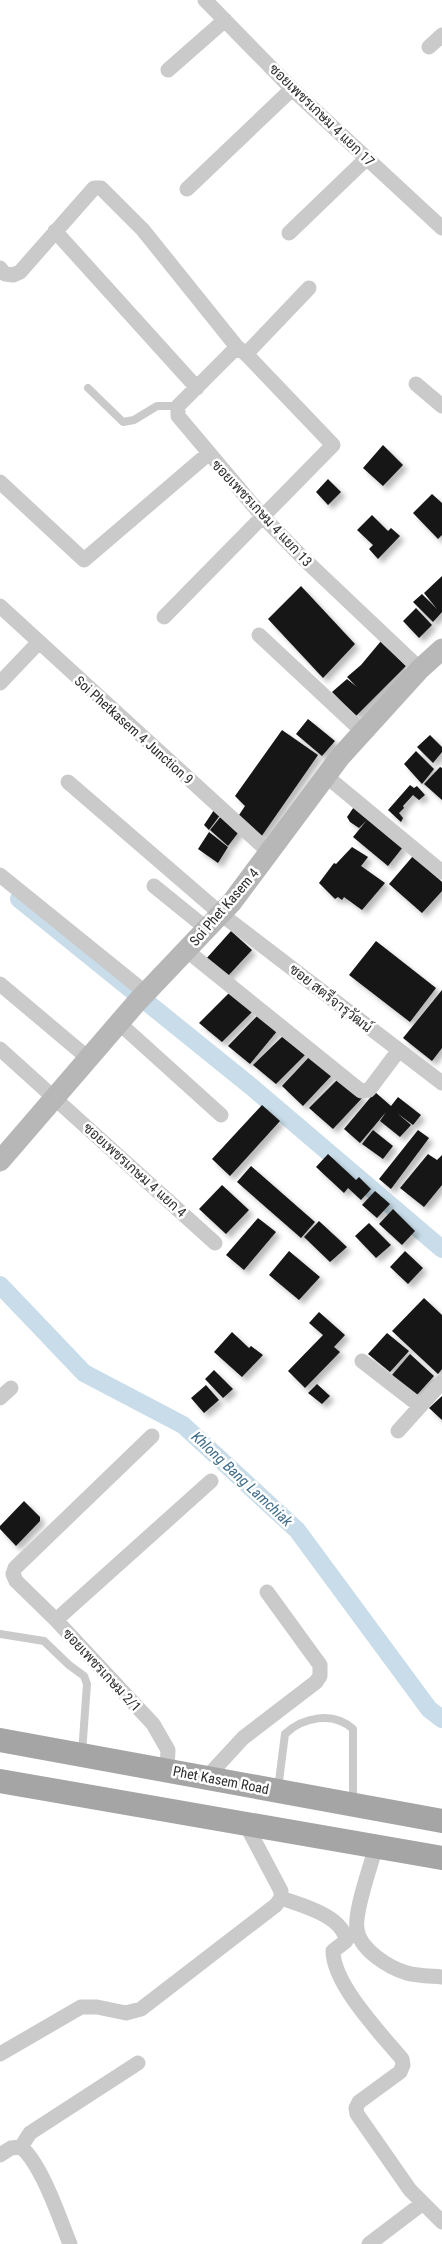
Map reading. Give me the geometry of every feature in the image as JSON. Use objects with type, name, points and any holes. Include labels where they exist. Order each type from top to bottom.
[{"type":"main road","name":"Phet Kasem Road","points":[[0,1740],[442,1821]]},
{"type":"main road","points":[[0,1781],[442,1858]]},
{"type":"street","name":"ซอยเพชรเกษม 4 แยก 17","points":[[205,0],[292,89],[442,228]]},
{"type":"street","points":[[168,70],[225,20]]},
{"type":"street","points":[[429,47],[442,35]]},
{"type":"street","points":[[187,189],[292,89]]},
{"type":"street","points":[[289,233],[366,158]]},
{"type":"street","points":[[0,268],[5,274],[13,275],[20,272],[94,188],[101,188],[143,230],[242,350],[333,445],[164,617]]},
{"type":"street","points":[[55,231],[197,388]]},
{"type":"street","points":[[178,406],[309,288]]},
{"type":"street","points":[[416,384],[442,406]]},
{"type":"street","name":"ซอยเพชรเกษม 4 แยก 13","points":[[178,406],[178,416],[182,423],[263,517],[305,560],[434,661]]},
{"type":"street","points":[[0,482],[84,560],[91,556],[208,454]]},
{"type":"street","name":"Soi Phetkasem 4 Junction 9","points":[[0,606],[270,853]]},
{"type":"street","points":[[259,636],[363,732]]},
{"type":"street","points":[[0,683],[38,642]]},
{"type":"street","name":"Soi Phet Kasem 4","points":[[0,1161],[142,996],[221,914],[270,853],[326,776],[363,732],[434,661]]},
{"type":"street","points":[[326,776],[442,872]]},
{"type":"street","name":"ซอย สตรีจารุวัฒน์","points":[[68,782],[221,914],[442,1083]]},
{"type":"street","points":[[0,875],[142,996]]},
{"type":"street","points":[[154,886],[207,929]]},
{"type":"street","points":[[186,950],[361,1091],[369,1090],[399,1050]]},
{"type":"street","points":[[0,984],[88,1058]]},
{"type":"street","points":[[119,1023],[221,1115]]},
{"type":"street","name":"ซอยเพชรเกษม 4 แยก 4","points":[[0,1049],[215,1243]]},
{"type":"street","points":[[362,1361],[420,1406]]},
{"type":"street","points":[[398,1431],[442,1382]]},
{"type":"street","name":"ซอยเพชรเกษม 2/1","points":[[152,1436],[15,1568],[13,1574],[16,1581],[56,1620],[153,1724],[168,1750],[168,1770]]},
{"type":"street","points":[[56,1620],[211,1481]]},
{"type":"street","points":[[207,1777],[243,1738],[316,1682],[320,1676],[320,1665],[267,1592]]},
{"type":"street","points":[[0,2054],[81,2007],[97,2007],[126,2013],[141,2010],[276,1905],[281,1898],[281,1891],[267,1868],[245,1823]]},
{"type":"street","points":[[376,1846],[358,1915],[356,1928],[360,1941],[387,1964],[406,1973],[442,1978]]},
{"type":"street","points":[[281,1898],[324,1915],[336,1922],[346,1937],[346,1941],[333,1951],[339,1973],[357,2004],[402,2059],[403,2065],[400,2072],[359,2102],[356,2108],[357,2114],[405,2183],[442,2222]]},
{"type":"street","points":[[21,2147],[30,2133],[138,2063]]},
{"type":"street","points":[[0,2155],[11,2148],[21,2147],[28,2153],[51,2197],[70,2244]]},
{"type":"street","points":[[370,2244],[423,2203]]},
{"type":"lane","points":[[88,388],[122,422],[134,420],[157,406],[178,406]]},
{"type":"lane","points":[[0,1634],[44,1641],[69,1665],[84,1676],[87,1684],[82,1754]]},
{"type":"lane","points":[[278,1791],[285,1734],[306,1719],[320,1718],[347,1723],[353,1729],[353,1804]]},
{"type":"building","points":[[383,445],[403,465],[383,486],[363,468]]},
{"type":"building","points":[[328,479],[341,492],[328,505],[316,492]]},
{"type":"building","points":[[432,494],[442,503],[442,535],[438,539],[413,513]]},
{"type":"building","points":[[372,515],[388,531],[391,528],[400,536],[378,559],[369,549],[373,545],[357,530]]},
{"type":"building","points":[[442,576],[442,612],[433,622],[413,602],[422,594],[437,609],[424,593]]},
{"type":"building","points":[[301,586],[355,644],[323,678],[268,619]]},
{"type":"building","points":[[416,608],[432,625],[419,638],[403,621]]},
{"type":"building","points":[[381,641],[406,666],[356,716],[332,692],[347,679],[357,687],[347,677],[361,665]]},
{"type":"building","points":[[308,719],[335,741],[322,756],[296,734]]},
{"type":"building","points":[[282,730],[318,755],[261,837],[237,818],[245,806],[235,796]]},
{"type":"building","points":[[430,735],[442,747],[442,752],[433,763],[417,747]]},
{"type":"building","points":[[416,751],[434,769],[422,784],[404,764]]},
{"type":"building","points":[[440,767],[442,768],[442,800],[424,784]]},
{"type":"building","points":[[410,785],[414,788],[417,786],[425,795],[419,800],[413,795],[403,806],[404,808],[399,813],[403,818],[401,822],[388,810]]},
{"type":"building","points":[[356,804],[403,847],[388,866],[353,837],[367,820],[359,828],[350,822],[347,817]]},
{"type":"building","points":[[214,810],[221,814],[209,830],[204,825]]},
{"type":"building","points":[[222,815],[241,829],[228,846],[210,830]]},
{"type":"building","points":[[209,832],[228,847],[218,863],[198,849]]},
{"type":"building","points":[[352,847],[368,857],[361,866],[385,883],[362,910],[344,897],[342,900],[338,897],[335,899],[319,883],[334,863],[336,864]]},
{"type":"building","points":[[413,856],[442,882],[442,891],[422,913],[389,884]]},
{"type":"building","points":[[231,931],[252,950],[226,978],[205,960]]},
{"type":"building","points":[[376,941],[436,988],[410,1022],[349,975]]},
{"type":"building","points":[[442,990],[442,1048],[432,1061],[403,1038]]},
{"type":"building","points":[[229,993],[253,1011],[222,1042],[199,1023]]},
{"type":"building","points":[[260,1013],[278,1030],[250,1064],[228,1046]]},
{"type":"building","points":[[284,1035],[307,1053],[276,1084],[253,1065]]},
{"type":"building","points":[[311,1055],[333,1074],[303,1106],[282,1086]]},
{"type":"building","points":[[339,1078],[363,1097],[333,1129],[309,1108]]},
{"type":"building","points":[[375,1092],[391,1106],[398,1097],[421,1115],[413,1125],[397,1113],[411,1125],[400,1137],[380,1121],[386,1112],[360,1143],[344,1129]]},
{"type":"building","points":[[262,1105],[280,1121],[230,1176],[212,1159]]},
{"type":"building","points":[[373,1130],[393,1146],[383,1159],[362,1144]]},
{"type":"building","points":[[418,1130],[429,1138],[391,1189],[379,1179]]},
{"type":"building","points":[[328,1154],[356,1180],[359,1177],[371,1189],[361,1200],[348,1188],[344,1193],[316,1167]]},
{"type":"building","points":[[428,1154],[437,1160],[442,1155],[442,1185],[424,1207],[400,1188]]},
{"type":"building","points":[[251,1166],[315,1222],[301,1238],[237,1182]]},
{"type":"building","points":[[222,1185],[249,1210],[226,1234],[199,1209]]},
{"type":"building","points":[[375,1191],[390,1204],[377,1218],[362,1205]]},
{"type":"building","points":[[393,1209],[415,1231],[402,1245],[379,1224]]},
{"type":"building","points":[[258,1218],[276,1232],[244,1270],[226,1255]]},
{"type":"building","points":[[319,1221],[347,1247],[330,1262],[304,1237]]},
{"type":"building","points":[[369,1223],[391,1245],[376,1258],[355,1236]]},
{"type":"building","points":[[289,1251],[320,1277],[299,1300],[269,1275]]},
{"type":"building","points":[[405,1251],[423,1268],[408,1284],[390,1267]]},
{"type":"building","points":[[424,1298],[442,1315],[442,1369],[438,1374],[392,1331]]},
{"type":"building","points":[[319,1312],[345,1335],[334,1347],[340,1352],[305,1388],[288,1371],[323,1335],[309,1323]]},
{"type":"building","points":[[232,1332],[249,1348],[251,1346],[263,1355],[242,1377],[214,1352]]},
{"type":"building","points":[[387,1333],[409,1351],[390,1372],[368,1354]]},
{"type":"building","points":[[410,1354],[434,1376],[416,1396],[392,1375]]},
{"type":"building","points":[[214,1370],[233,1389],[223,1398],[205,1379]]},
{"type":"building","points":[[317,1384],[330,1396],[322,1404],[308,1393]]},
{"type":"building","points":[[206,1385],[219,1400],[204,1413],[191,1398]]},
{"type":"building","points":[[442,1396],[442,1420],[429,1408]]},
{"type":"building","points":[[24,1501],[40,1517],[40,1521],[16,1546],[0,1529],[0,1526]]},
{"type":"waterway","points":[[19,899],[253,1088],[442,1249]]},
{"type":"waterway","name":"Khlong Bang Lamchiak","points":[[0,1285],[84,1373],[183,1425],[297,1530],[429,1709],[442,1719]]}]
